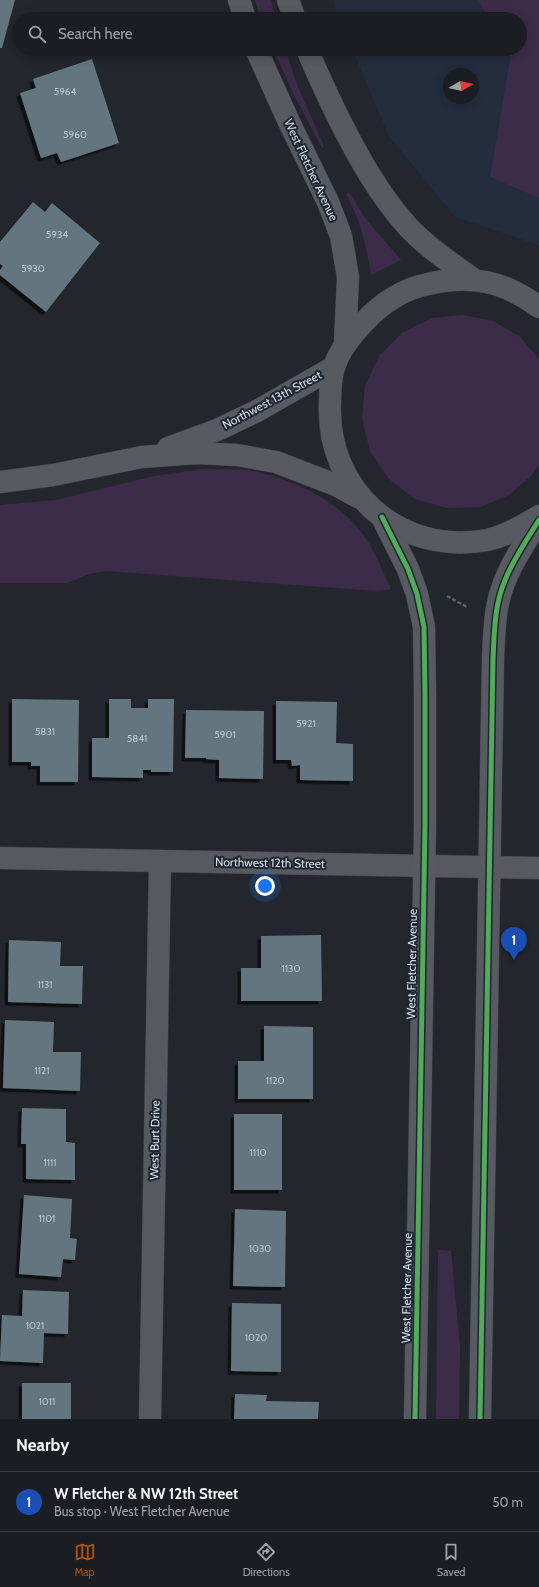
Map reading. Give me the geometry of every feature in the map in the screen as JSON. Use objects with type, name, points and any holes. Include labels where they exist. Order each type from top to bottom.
[{"type":"main road","points":[[239,0],[243,12]]},
{"type":"main road","points":[[288,0],[292,12]]},
{"type":"main road","name":"West Fletcher Avenue","points":[[259,56],[328,202],[340,236],[348,276],[345,344]]},
{"type":"main road","points":[[310,56],[315,70],[362,164],[384,196],[414,233],[436,253],[473,279]]},
{"type":"main road","points":[[539,307],[523,295],[499,285],[473,279],[445,280],[418,286],[396,296],[373,312],[345,344],[334,367],[331,386],[329,420],[336,453],[348,480],[364,501],[382,517],[410,533],[432,540],[463,543],[489,540],[517,530],[539,516]]},
{"type":"main road","name":"Northwest 13th Street","points":[[142,457],[217,430],[257,411],[334,367]]},
{"type":"main road","name":"Northwest 13th Street","points":[[0,482],[53,475],[142,457],[197,453],[237,455],[276,462],[336,485],[364,501]]},
{"type":"main road","name":"West Fletcher Avenue","points":[[382,517],[408,569],[417,594],[424,627],[424,867],[415,1419]]},
{"type":"main road","points":[[480,1419],[489,867],[493,666],[496,614],[503,585],[516,558],[539,520]]},
{"type":"street","name":"Northwest 12th Street","points":[[0,858],[539,868]]},
{"type":"street","name":"West Burt Drive","points":[[150,1419],[160,861]]},
{"type":"path","points":[[442,595],[448,596],[470,609]]},
{"type":"shaded area","points":[[255,0],[271,0],[274,12],[259,12]]},
{"type":"shaded area","points":[[334,0],[539,0],[539,245],[455,217],[389,136],[355,56],[527,56],[527,12],[336,12]]},
{"type":"shaded area","points":[[478,0],[539,0],[539,198],[490,177],[511,56],[527,56],[527,12],[485,12]]},
{"type":"shaded area","points":[[276,56],[287,56],[298,87],[324,146],[322,148],[293,93]]},
{"type":"shaded area","points":[[349,192],[365,218],[401,260],[371,275],[362,233],[356,214],[346,194]]},
{"type":"shaded area","points":[[463,315],[493,321],[519,336],[539,359],[539,464],[532,475],[509,495],[480,507],[447,508],[415,499],[389,479],[370,451],[362,419],[365,386],[379,356],[402,333],[432,318]]},
{"type":"shaded area","points":[[202,469],[251,471],[274,476],[321,497],[348,518],[360,531],[373,550],[391,589],[378,591],[106,571],[89,574],[67,583],[0,583],[0,505],[56,500],[154,476]]},
{"type":"shaded area","points":[[438,1250],[451,1251],[460,1347],[459,1419],[436,1419]]},
{"type":"building","points":[[0,0],[15,0],[2,48],[0,48]]},
{"type":"building","points":[[92,59],[119,143],[61,162],[57,153],[41,158],[20,93],[36,88],[33,79]]},
{"type":"building","points":[[33,202],[45,212],[52,203],[100,243],[46,312],[0,275],[0,270],[3,266],[0,264],[0,242]]},
{"type":"building","points":[[12,699],[79,700],[78,782],[40,782],[40,766],[31,766],[31,762],[12,762]]},
{"type":"building","points":[[109,699],[131,699],[131,708],[148,708],[148,699],[174,699],[173,772],[151,772],[151,770],[143,770],[143,778],[92,777],[92,738],[109,738]]},
{"type":"building","points":[[276,701],[337,702],[336,743],[353,744],[353,781],[300,780],[300,765],[292,766],[291,760],[276,760]]},
{"type":"building","points":[[186,710],[264,711],[263,779],[219,778],[219,760],[206,758],[185,758]]},
{"type":"building","points":[[321,935],[322,1001],[241,1001],[241,968],[261,968],[261,936]]},
{"type":"building","points":[[9,940],[61,942],[60,966],[83,966],[82,1004],[8,1002]]},
{"type":"building","points":[[5,1020],[54,1022],[53,1052],[81,1052],[80,1091],[3,1088]]},
{"type":"building","points":[[264,1026],[313,1027],[313,1099],[238,1099],[238,1061],[264,1061]]},
{"type":"building","points":[[22,1108],[66,1109],[66,1142],[75,1143],[75,1180],[26,1179],[26,1144],[21,1144]]},
{"type":"building","points":[[234,1114],[282,1114],[282,1190],[234,1190]]},
{"type":"building","points":[[24,1195],[72,1199],[70,1238],[77,1239],[75,1260],[63,1259],[61,1277],[19,1274]]},
{"type":"building","points":[[235,1209],[286,1211],[285,1287],[233,1286]]},
{"type":"building","points":[[23,1290],[69,1292],[68,1334],[44,1333],[43,1363],[0,1361],[2,1315],[22,1316]]},
{"type":"building","points":[[232,1303],[281,1304],[281,1372],[231,1371]]},
{"type":"building","points":[[22,1383],[71,1383],[71,1419],[22,1419]]},
{"type":"building","points":[[235,1394],[267,1395],[266,1401],[319,1402],[318,1419],[234,1419]]},
{"type":"cycle path","points":[[382,517],[408,569],[417,594],[424,627],[425,825],[415,1419]]},
{"type":"cycle path","points":[[480,1419],[494,631],[498,603],[509,570],[539,520]]},
{"type":"place","name":"W Fletcher & NW 12th Street","points":[[514,960]]}]
